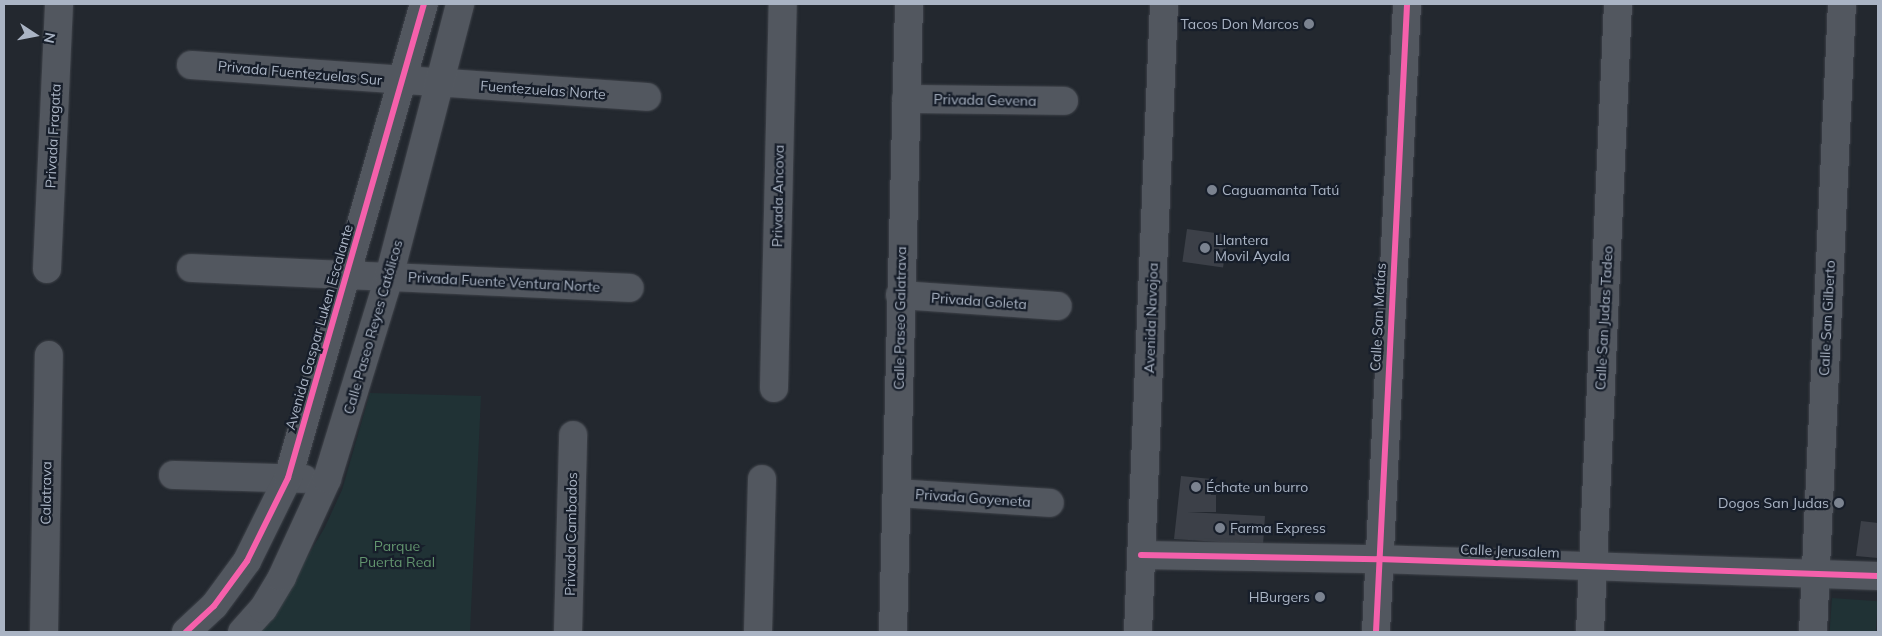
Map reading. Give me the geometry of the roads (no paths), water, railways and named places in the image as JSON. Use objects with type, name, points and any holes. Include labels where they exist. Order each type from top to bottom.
[{"type":"street","name":"Privada Fragata","points":[[47,269],[59,4]]},
{"type":"street","name":"Avenida Gaspar Luken Escalante","points":[[186,632],[214,606],[247,560],[288,478],[348,276],[424,4]]},
{"type":"street","name":"Calle Paseo Reyes Católicos","points":[[242,632],[263,610],[282,577],[327,479],[389,276],[460,4]]},
{"type":"street","name":"Privada Ancova","points":[[774,388],[783,4]]},
{"type":"street","name":"Calle Paseo Galatrava","points":[[893,632],[900,295],[909,4]]},
{"type":"street","name":"Avenida Navojoa","points":[[1138,632],[1164,4]]},
{"type":"street","name":"Calle San Matías","points":[[1376,632],[1378,559],[1407,4]]},
{"type":"street","name":"Calle San Judas Tadeo","points":[[1590,632],[1618,4]]},
{"type":"street","name":"Calle San Gilberto","points":[[1813,632],[1842,4]]},
{"type":"street","name":"Privada Fuentezuelas Sur","points":[[192,64],[439,83]]},
{"type":"street","name":"Fuentezuelas Norte","points":[[439,83],[647,97]]},
{"type":"street","name":"Privada Gevena","points":[[906,98],[1064,101]]},
{"type":"street","name":"Privada Fuente Ventura Norte","points":[[191,268],[630,288]]},
{"type":"street","name":"Privada Goleta","points":[[900,295],[1058,306]]},
{"type":"street","name":"Calatrava","points":[[44,632],[48,355]]},
{"type":"street","name":"Privada Cambados","points":[[568,632],[574,435]]},
{"type":"street","points":[[173,475],[327,479]]},
{"type":"street","points":[[758,632],[762,479]]},
{"type":"street","name":"Privada Goyeneta","points":[[896,493],[1050,504]]},
{"type":"street","name":"Calle Jerusalem","points":[[1141,555],[1378,559],[1878,576]]},
{"type":"place","name":"Tacos Don Marcos","points":[[1309,24]]},
{"type":"place","name":"Caguamanta Tatú","points":[[1212,190]]},
{"type":"place","name":"Llantera Movil Ayala","points":[[1205,248]]},
{"type":"place","name":"Échate un burro","points":[[1196,487]]},
{"type":"place","name":"Dogos San Judas","points":[[1839,503]]},
{"type":"place","name":"Farma Express","points":[[1220,528]]},
{"type":"place","name":"HBurgers","points":[[1320,597]]},
{"type":"park label","name":"Parque Puerta Real","points":[[397,554]]}]
